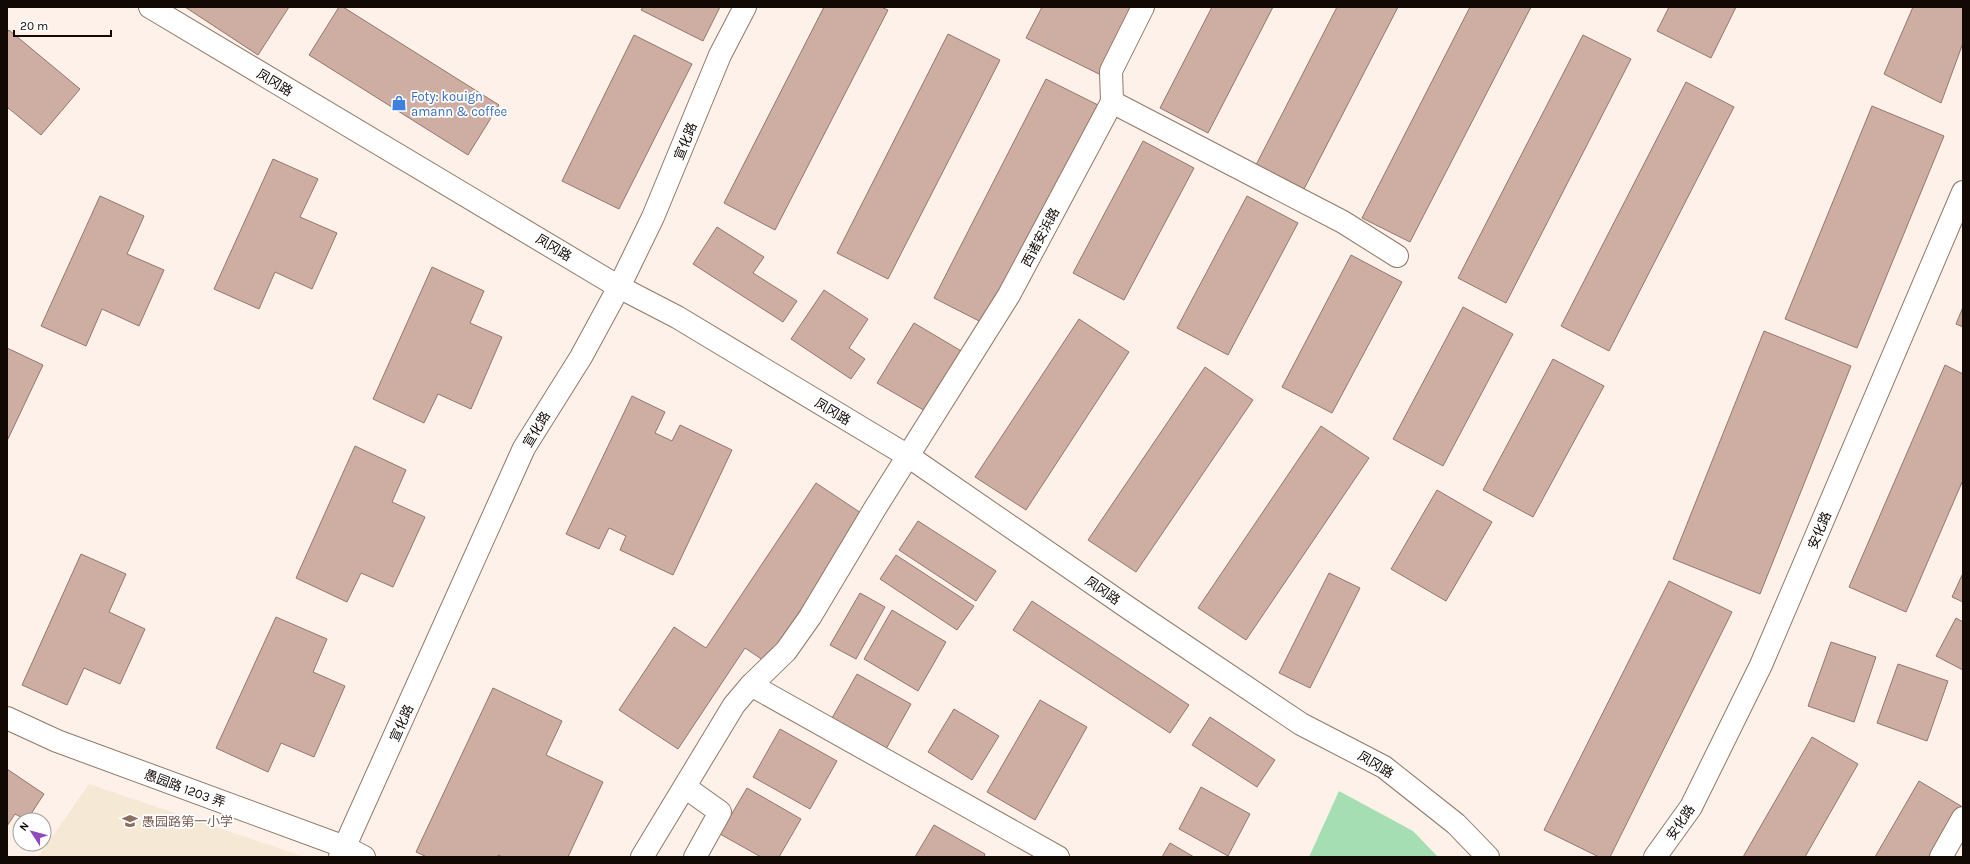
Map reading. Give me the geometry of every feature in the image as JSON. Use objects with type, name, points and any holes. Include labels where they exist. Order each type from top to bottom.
[{"type":"street","name":"凤冈路","points":[[150,7],[619,287],[677,318],[908,456],[1301,724],[1384,766],[1456,824],[1488,857]]},
{"type":"street","name":"宣化路","points":[[342,852],[524,448],[581,356],[619,287],[653,218],[720,55],[744,7]]},
{"type":"street","name":"西诸安浜路","points":[[642,857],[734,705],[751,685],[786,651],[810,617],[908,456],[1009,295],[1112,102],[1111,71],[1143,7]]},
{"type":"street","points":[[1112,102],[1343,222],[1397,256]]},
{"type":"street","name":"安化路","points":[[1655,857],[1691,807],[1761,665],[1963,192]]},
{"type":"street","points":[[751,685],[1058,857]]},
{"type":"street","name":"愚园路 1203 弄","points":[[7,718],[57,741],[342,852],[364,857]]},
{"type":"street","points":[[685,787],[720,812],[695,857]]},
{"type":"street","points":[[1941,857],[1963,818]]},
{"type":"shaded area","name":"愚园路第一小学","points":[[89,784],[305,857],[38,857],[41,852],[52,852],[52,837]]},
{"type":"green space","points":[[1339,791],[1413,831],[1438,857],[1309,857]]},
{"type":"building","points":[[185,7],[289,7],[258,55]]},
{"type":"building","points":[[339,7],[343,7],[499,105],[468,155],[309,55]]},
{"type":"building","points":[[643,7],[720,7],[703,41],[641,10]]},
{"type":"building","points":[[824,7],[881,7],[888,10],[775,230],[724,203]]},
{"type":"building","points":[[1042,7],[1135,7],[1101,75],[1026,38]]},
{"type":"building","points":[[1212,7],[1273,7],[1208,133],[1160,108]]},
{"type":"building","points":[[1337,7],[1398,7],[1304,189],[1256,165]]},
{"type":"building","points":[[1470,7],[1531,7],[1410,242],[1362,218]]},
{"type":"building","points":[[1669,7],[1736,7],[1711,58],[1657,31]]},
{"type":"building","points":[[1913,7],[1963,7],[1963,43],[1941,103],[1884,74]]},
{"type":"building","points":[[9,30],[80,89],[41,135],[7,107],[7,33]]},
{"type":"building","points":[[948,34],[1000,60],[888,279],[837,253]]},
{"type":"building","points":[[634,35],[692,64],[619,209],[562,181]]},
{"type":"building","points":[[1583,35],[1631,59],[1506,303],[1458,278]]},
{"type":"building","points":[[1046,79],[1098,105],[985,324],[934,298]]},
{"type":"building","points":[[1686,82],[1734,107],[1609,351],[1561,326]]},
{"type":"building","points":[[1872,106],[1944,136],[1857,348],[1785,319]]},
{"type":"building","points":[[1143,141],[1194,168],[1124,300],[1073,273]]},
{"type":"building","points":[[273,159],[318,179],[300,217],[337,233],[312,289],[275,272],[259,309],[214,289]]},
{"type":"building","points":[[100,196],[144,216],[127,254],[164,270],[139,326],[102,309],[86,346],[41,326]]},
{"type":"building","points":[[1247,196],[1298,223],[1228,355],[1177,328]]},
{"type":"building","points":[[717,227],[764,257],[753,273],[797,301],[783,322],[693,264]]},
{"type":"building","points":[[1351,255],[1402,282],[1332,413],[1282,387]]},
{"type":"building","points":[[432,267],[484,291],[470,323],[502,337],[471,409],[438,394],[424,423],[373,399]]},
{"type":"building","points":[[824,290],[868,319],[849,348],[865,359],[851,379],[791,339]]},
{"type":"building","points":[[1463,307],[1513,334],[1443,466],[1393,439]]},
{"type":"building","points":[[1963,307],[1963,327],[1956,324]]},
{"type":"building","points":[[1079,319],[1129,352],[1026,510],[975,477]]},
{"type":"building","points":[[914,323],[963,352],[927,412],[877,383]]},
{"type":"building","points":[[1764,331],[1851,366],[1760,594],[1673,559]]},
{"type":"building","points":[[7,348],[43,365],[7,441]]},
{"type":"building","points":[[1553,359],[1604,386],[1533,517],[1483,490]]},
{"type":"building","points":[[1945,365],[1963,374],[1963,480],[1906,612],[1849,587]]},
{"type":"building","points":[[1205,367],[1253,400],[1136,572],[1088,540]]},
{"type":"building","points":[[632,396],[665,412],[655,433],[672,441],[680,425],[732,450],[673,575],[620,550],[626,536],[609,528],[599,549],[566,534]]},
{"type":"building","points":[[1321,426],[1369,458],[1246,640],[1198,608]]},
{"type":"building","points":[[355,446],[406,470],[392,502],[425,517],[393,587],[361,573],[347,602],[296,578]]},
{"type":"building","points":[[816,483],[864,515],[766,662],[745,648],[678,749],[619,710],[674,627],[706,648]]},
{"type":"building","points":[[1437,490],[1492,522],[1446,601],[1391,569]]},
{"type":"building","points":[[918,521],[996,571],[976,601],[899,550]]},
{"type":"building","points":[[81,554],[126,574],[109,612],[145,629],[120,684],[84,668],[67,705],[22,685]]},
{"type":"building","points":[[896,555],[974,606],[957,630],[880,579]]},
{"type":"building","points":[[1329,573],[1360,588],[1310,688],[1279,673]]},
{"type":"building","points":[[1963,573],[1963,602],[1952,597]]},
{"type":"building","points":[[1669,581],[1732,612],[1610,857],[1599,857],[1544,830]]},
{"type":"building","points":[[860,593],[885,607],[856,659],[830,645]]},
{"type":"building","points":[[1032,601],[1189,705],[1170,733],[1013,630]]},
{"type":"building","points":[[892,610],[946,642],[918,691],[864,659]]},
{"type":"building","points":[[276,617],[327,639],[313,672],[345,686],[314,757],[281,743],[268,772],[216,748]]},
{"type":"building","points":[[1956,618],[1963,622],[1963,670],[1936,656]]},
{"type":"building","points":[[1831,642],[1876,657],[1854,722],[1808,706]]},
{"type":"building","points":[[1898,664],[1948,681],[1927,741],[1877,723]]},
{"type":"building","points":[[857,674],[911,704],[886,749],[832,718]]},
{"type":"building","points":[[493,688],[562,721],[546,755],[603,782],[568,857],[503,857],[498,855],[497,857],[427,857],[416,852]]},
{"type":"building","points":[[1040,700],[1087,727],[1035,820],[987,792]]},
{"type":"building","points":[[954,709],[999,736],[972,780],[928,752]]},
{"type":"building","points":[[1210,717],[1275,760],[1257,787],[1192,745]]},
{"type":"building","points":[[780,729],[837,761],[810,809],[753,777]]},
{"type":"building","points":[[1812,737],[1858,764],[1805,857],[1743,857]]},
{"type":"building","points":[[7,769],[44,794],[32,812],[12,812],[12,818],[7,826]]},
{"type":"building","points":[[1919,781],[1961,806],[1930,857],[1875,857]]},
{"type":"building","points":[[1201,787],[1250,814],[1228,856],[1179,829]]},
{"type":"building","points":[[747,788],[801,819],[779,857],[761,857],[720,834]]},
{"type":"building","points":[[934,825],[985,854],[984,857],[915,857]]},
{"type":"building","points":[[1170,843],[1194,857],[1162,857]]},
{"type":"place","name":"Foty: kouign amann & coffee","points":[[399,103]]},
{"type":"place","name":"愚园路第一小学","points":[[130,821]]}]
